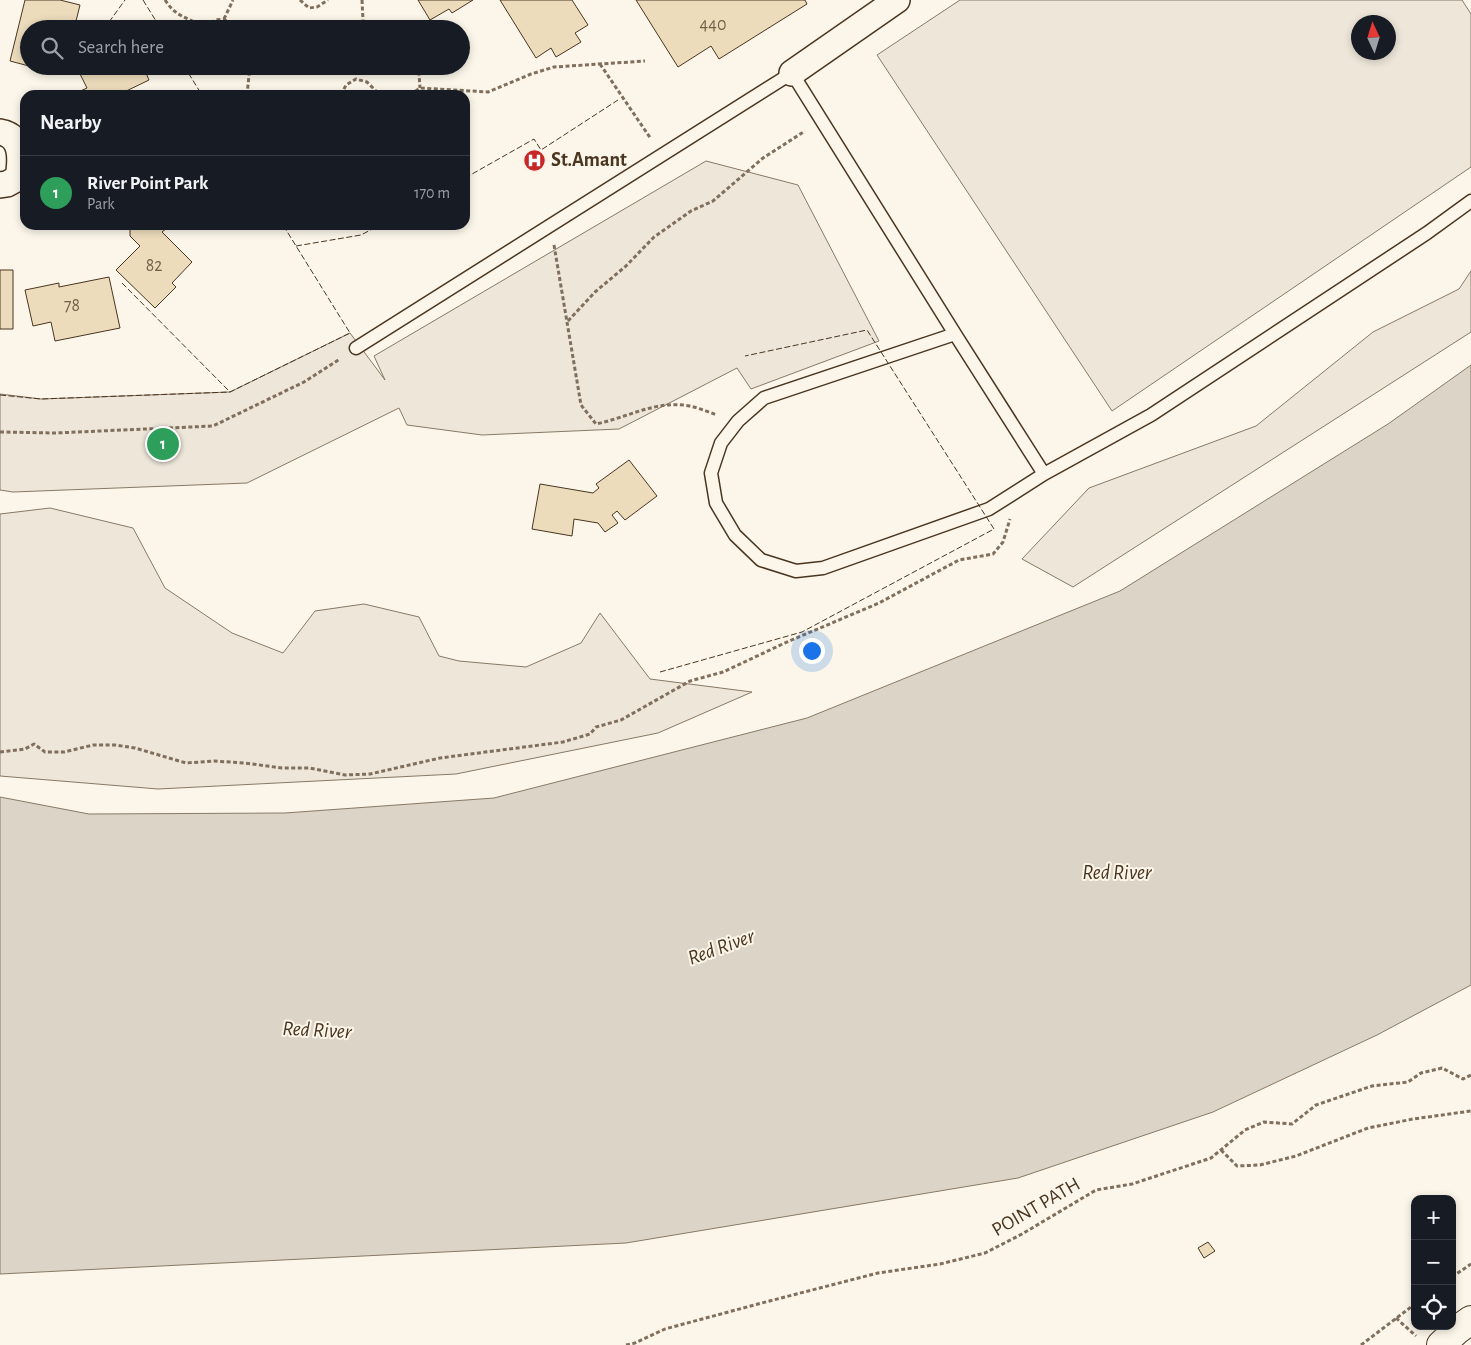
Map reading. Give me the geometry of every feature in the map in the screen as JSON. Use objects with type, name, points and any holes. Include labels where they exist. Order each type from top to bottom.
[{"type":"street","points":[[792,72],[897,0]]},
{"type":"street","points":[[0,132],[8,133],[19,147],[20,154]]},
{"type":"street","points":[[0,185],[8,184],[18,178],[20,167]]},
{"type":"lane","points":[[356,348],[792,72],[1044,474]]},
{"type":"lane","points":[[955,334],[764,398],[738,421],[721,443],[711,473],[716,503],[735,535],[761,560],[796,571],[822,568],[989,509],[1044,474],[1151,415],[1427,233],[1471,201]]},
{"type":"path","points":[[165,0],[171,9],[181,17],[190,20]]},
{"type":"path","points":[[215,20],[224,19],[232,0]]},
{"type":"path","points":[[300,0],[309,8],[317,7],[328,0]]},
{"type":"path","points":[[362,0],[363,20]]},
{"type":"path","points":[[470,91],[488,92],[531,74],[554,67],[645,60]]},
{"type":"path","points":[[599,64],[662,155]]},
{"type":"path","points":[[248,90],[249,75]]},
{"type":"path","points":[[419,75],[420,88]]},
{"type":"path","points":[[344,90],[346,85],[356,80],[367,82],[375,90]]},
{"type":"path","points":[[417,90],[420,88],[454,90]]},
{"type":"path","points":[[568,321],[595,292],[626,266],[654,237],[690,210],[713,201],[763,158],[822,120]]},
{"type":"path","points":[[551,225],[581,405],[596,424],[617,420],[658,406],[684,405],[738,421]]},
{"type":"path","points":[[0,432],[56,434],[213,426],[304,382],[356,348]]},
{"type":"path","points":[[0,752],[25,749],[34,744],[45,752],[64,752],[93,745],[115,745],[135,748],[186,763],[214,761],[245,763],[282,768],[308,768],[345,775],[370,774],[440,758],[563,742],[590,734],[596,727],[622,720],[690,681],[723,672],[878,603],[959,560],[993,554],[1003,542],[1019,491]]},
{"type":"path","name":"POINT PATH","points":[[626,1345],[665,1329],[768,1301],[878,1273],[940,1264],[985,1253],[1022,1234],[1096,1190],[1132,1184],[1211,1158],[1245,1130],[1264,1122],[1292,1124],[1316,1105],[1372,1086],[1408,1082],[1421,1073],[1442,1068],[1463,1079],[1471,1076]]},
{"type":"path","points":[[1220,1150],[1238,1166],[1260,1165],[1296,1156],[1368,1128],[1413,1119],[1471,1112]]},
{"type":"path","points":[[1456,1274],[1471,1264]]},
{"type":"path","points":[[1361,1345],[1411,1307]]},
{"type":"path","points":[[1396,1318],[1450,1335]]},
{"type":"shaded area","points":[[960,0],[1462,0],[1471,14],[1471,167],[1112,411],[877,55]]},
{"type":"shaded area","points":[[706,161],[798,185],[879,341],[751,389],[737,368],[619,429],[482,435],[407,425],[399,408],[247,483],[13,492],[0,490],[0,394],[41,399],[230,392],[350,333],[385,380],[374,356]]},
{"type":"shaded area","points":[[1471,271],[1471,332],[1073,587],[1022,559],[1089,488],[1256,426],[1373,332],[1459,289]]},
{"type":"shaded area","points":[[50,508],[133,528],[165,588],[232,633],[283,653],[315,611],[364,604],[419,617],[439,656],[459,661],[526,667],[581,643],[600,613],[650,679],[752,692],[658,733],[456,774],[158,789],[0,776],[0,514]]},
{"type":"water","name":"Red River","points":[[1471,365],[1471,985],[1377,1035],[1213,1112],[1018,1178],[626,1243],[0,1274],[0,797],[89,814],[285,813],[494,798],[807,718],[1120,591],[1388,424]]},
{"type":"building","points":[[25,0],[60,0],[80,5],[76,20],[20,20]]},
{"type":"building","points":[[418,0],[473,0],[452,13],[449,9],[430,20]]},
{"type":"building","points":[[500,0],[572,0],[588,25],[575,33],[581,42],[556,57],[551,48],[536,58]]},
{"type":"building","points":[[636,0],[805,0],[807,4],[719,59],[711,46],[678,67]]},
{"type":"building","points":[[20,20],[20,64],[10,61]]},
{"type":"building","points":[[80,75],[147,75],[149,80],[128,90],[83,90],[87,88]]},
{"type":"building","points":[[130,230],[164,230],[162,232],[192,262],[172,283],[176,287],[155,308],[116,270],[140,246],[130,236]]},
{"type":"building","points":[[0,270],[13,270],[13,329],[0,329]]},
{"type":"building","points":[[109,277],[120,328],[55,341],[51,322],[33,326],[25,290],[59,283],[59,287]]},
{"type":"building","points":[[629,460],[657,496],[625,520],[617,511],[612,515],[618,523],[605,532],[598,523],[574,519],[572,536],[532,529],[540,484],[593,493],[599,488],[596,484]]},
{"type":"building","points":[[1208,1242],[1215,1251],[1204,1258],[1198,1248]]},
{"type":"fence","points":[[111,20],[125,0]]},
{"type":"fence","points":[[143,0],[155,20]]},
{"type":"fence","points":[[190,75],[199,90]]},
{"type":"fence","points":[[470,175],[534,139],[541,150],[618,100]]},
{"type":"fence","points":[[0,395],[41,399],[230,392],[350,333],[286,230]]},
{"type":"fence","points":[[296,246],[361,235],[370,230]]},
{"type":"fence","points":[[122,283],[230,392]]},
{"type":"fence","points":[[660,672],[802,632],[994,529],[867,330],[745,356]]},
{"type":"place","name":"St.Amant","points":[[535,160]]},
{"type":"place","name":"River Point Park","points":[[163,444]]}]
